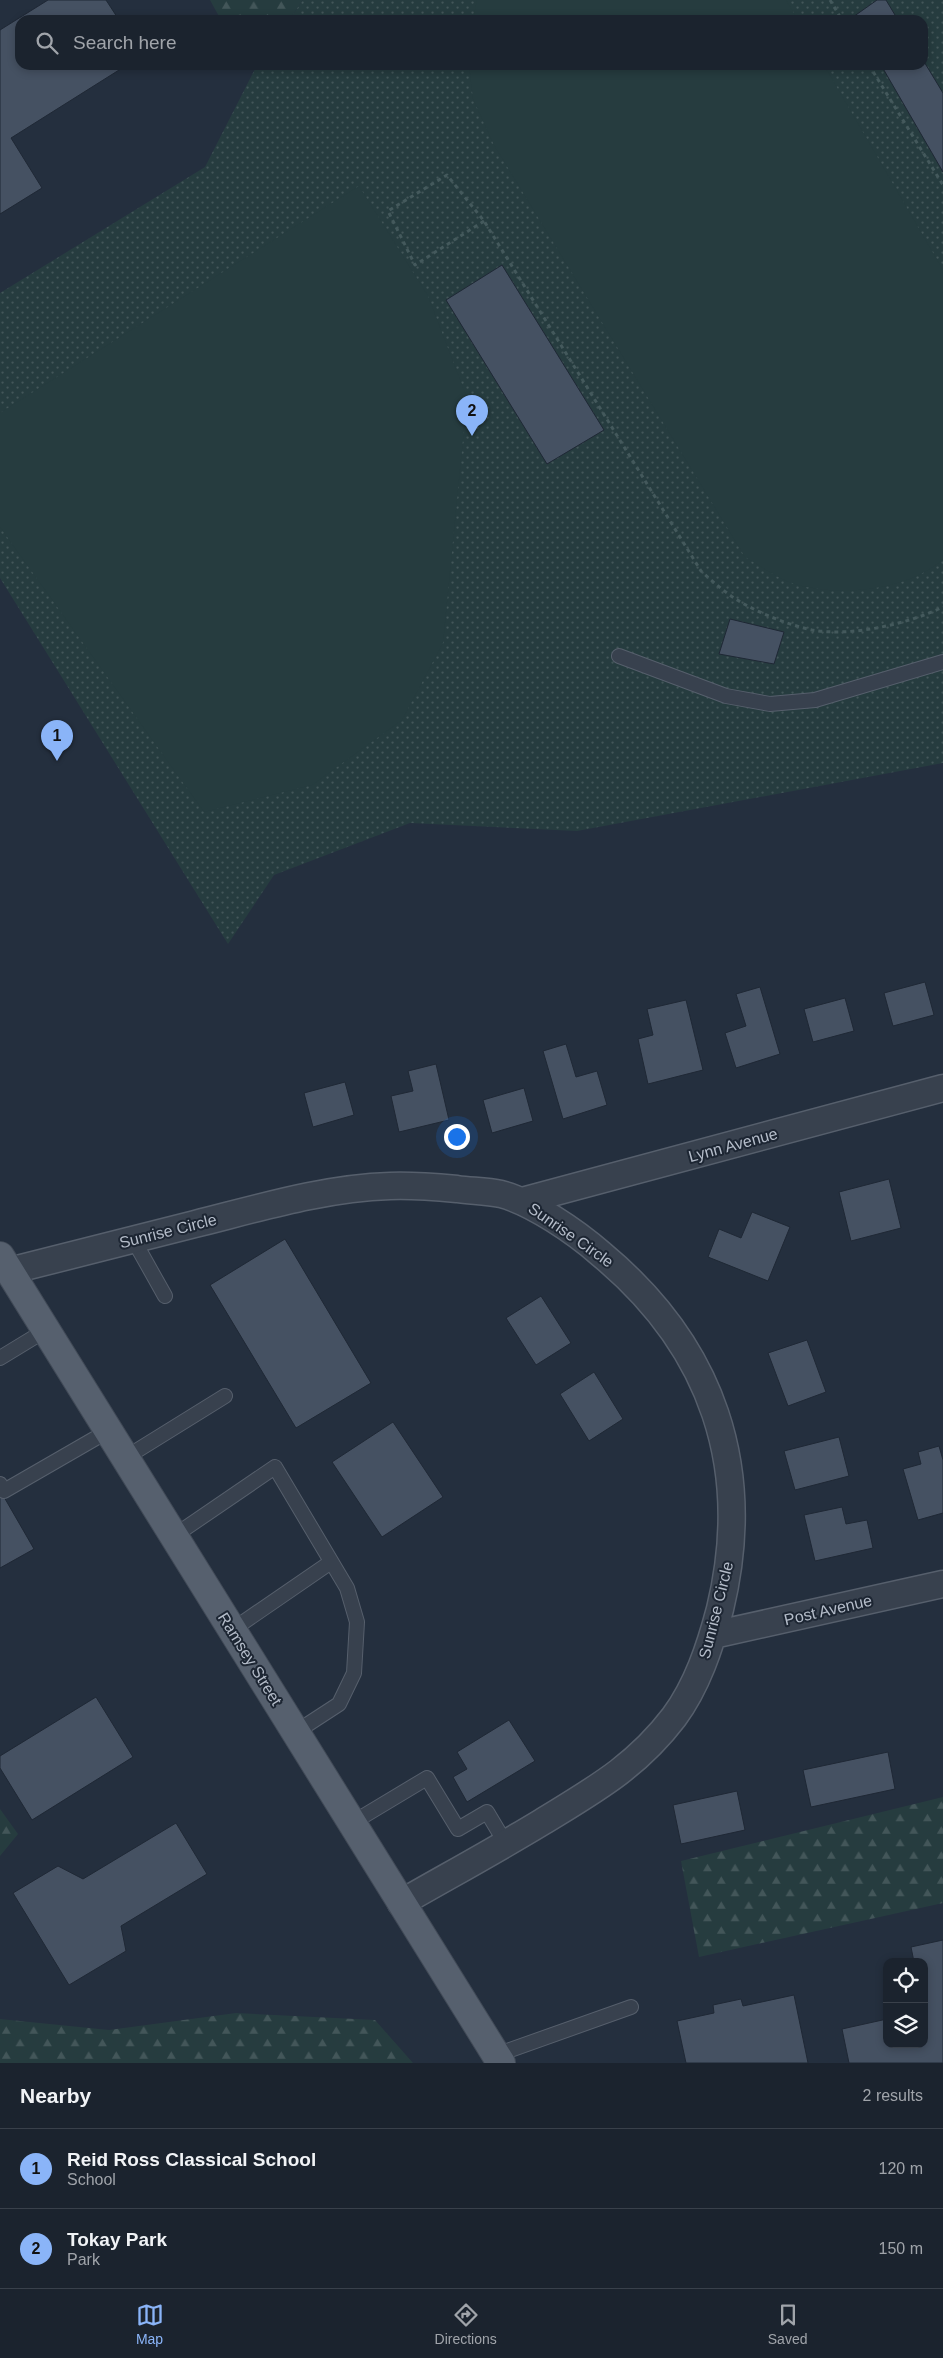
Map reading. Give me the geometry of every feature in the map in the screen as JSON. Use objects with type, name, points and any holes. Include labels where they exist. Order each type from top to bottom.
[{"type":"main road","name":"Ramsey Street","points":[[5,1263],[498,2059]]},
{"type":"street","name":"Lynn Avenue","points":[[522,1201],[943,1088]]},
{"type":"street","name":"Sunrise Circle","points":[[5,1263],[133,1240],[295,1199],[351,1189],[392,1185],[498,1193],[522,1201],[587,1242],[619,1269],[649,1299],[686,1350],[707,1388],[726,1449],[732,1500],[733,1533],[728,1575],[713,1635],[704,1662],[685,1700],[646,1750],[614,1778],[506,1844],[401,1903]]},
{"type":"street","name":"Post Avenue","points":[[713,1635],[943,1584]]},
{"type":"lane","points":[[619,656],[726,696],[770,704],[816,700],[943,662]]},
{"type":"lane","points":[[133,1240],[165,1296]]},
{"type":"lane","points":[[0,1358],[46,1330]]},
{"type":"lane","points":[[125,1458],[225,1396]]},
{"type":"lane","points":[[0,1484],[4,1491],[108,1430]]},
{"type":"lane","points":[[174,1536],[275,1467],[347,1588],[356,1622],[354,1673],[339,1704],[296,1732]]},
{"type":"lane","points":[[232,1630],[331,1562]]},
{"type":"lane","points":[[352,1824],[428,1778],[458,1830],[487,1812],[506,1844]]},
{"type":"lane","points":[[498,2059],[631,2007]]},
{"type":"path","points":[[830,0],[839,15]]},
{"type":"path","points":[[872,70],[943,185]]},
{"type":"path","points":[[484,221],[415,265],[388,211],[447,175],[484,221],[701,571],[744,604],[769,616],[812,630],[872,629],[917,618],[943,607]]},
{"type":"green space","points":[[210,0],[303,0],[292,15],[218,15]]},
{"type":"green space","points":[[303,0],[943,0],[943,763],[577,831],[410,823],[274,875],[228,944],[0,578],[0,293],[205,167],[254,70],[928,70],[928,15],[292,15]]},
{"type":"green space","points":[[477,0],[786,0],[795,15],[474,15]]},
{"type":"green space","points":[[470,70],[827,70],[943,270],[943,559],[928,570],[910,579],[890,585],[869,589],[827,590],[789,582],[745,557],[494,145],[473,99]]},
{"type":"green space","points":[[359,186],[428,296],[467,398],[443,643],[402,720],[312,785],[204,812],[0,527],[0,413]]},
{"type":"green space","points":[[943,1797],[943,1903],[699,1957],[681,1861]]},
{"type":"green space","points":[[0,1809],[18,1834],[0,1856]]},
{"type":"green space","points":[[236,2013],[375,2020],[413,2063],[0,2063],[0,2019],[109,2030]]},
{"type":"building","points":[[48,0],[106,0],[116,15],[24,15]]},
{"type":"building","points":[[877,0],[886,0],[895,15],[856,15]]},
{"type":"building","points":[[15,21],[15,70],[119,70],[11,138],[42,188],[0,214],[0,30]]},
{"type":"building","points":[[928,68],[943,93],[943,172],[884,70],[928,70]]},
{"type":"building","points":[[502,265],[604,430],[547,464],[446,300]]},
{"type":"building","points":[[730,619],[784,632],[774,664],[719,654]]},
{"type":"building","points":[[925,982],[934,1015],[893,1026],[884,993]]},
{"type":"building","points":[[760,987],[780,1054],[736,1068],[725,1033],[746,1026],[736,994]]},
{"type":"building","points":[[845,998],[854,1031],[813,1042],[804,1009]]},
{"type":"building","points":[[686,1000],[703,1070],[648,1084],[638,1039],[653,1035],[647,1009]]},
{"type":"building","points":[[566,1044],[576,1077],[597,1071],[607,1105],[563,1119],[543,1051]]},
{"type":"building","points":[[436,1064],[449,1120],[399,1132],[391,1096],[413,1091],[408,1071]]},
{"type":"building","points":[[345,1082],[354,1115],[313,1127],[304,1093]]},
{"type":"building","points":[[524,1088],[533,1121],[492,1133],[483,1100]]},
{"type":"building","points":[[889,1179],[901,1228],[851,1241],[839,1192]]},
{"type":"building","points":[[752,1212],[790,1227],[768,1281],[708,1257],[719,1229],[741,1238]]},
{"type":"building","points":[[285,1239],[371,1383],[296,1428],[210,1285]]},
{"type":"building","points":[[541,1296],[571,1343],[536,1365],[506,1318]]},
{"type":"building","points":[[807,1340],[826,1392],[788,1406],[768,1353]]},
{"type":"building","points":[[594,1372],[623,1419],[589,1441],[560,1394]]},
{"type":"building","points":[[393,1422],[443,1497],[382,1537],[332,1462]]},
{"type":"building","points":[[839,1437],[849,1476],[795,1490],[784,1451]]},
{"type":"building","points":[[939,1446],[943,1460],[943,1513],[918,1520],[903,1469],[921,1464],[918,1452]]},
{"type":"building","points":[[0,1490],[34,1549],[0,1568]]},
{"type":"building","points":[[842,1507],[846,1524],[867,1520],[873,1548],[815,1561],[804,1515]]},
{"type":"building","points":[[96,1697],[133,1757],[32,1820],[0,1768],[0,1756]]},
{"type":"building","points":[[509,1720],[535,1761],[467,1802],[453,1777],[467,1769],[457,1752]]},
{"type":"building","points":[[888,1752],[895,1789],[811,1807],[803,1770]]},
{"type":"building","points":[[737,1791],[745,1830],[681,1844],[673,1805]]},
{"type":"building","points":[[176,1823],[207,1874],[121,1926],[126,1951],[69,1985],[13,1893],[58,1866],[83,1879]]},
{"type":"building","points":[[943,1940],[943,2063],[849,2063],[842,2029],[883,2020],[883,2048],[928,2048],[928,1958],[913,1958],[911,1947]]},
{"type":"building","points":[[794,1995],[808,2063],[686,2063],[677,2021],[714,2013],[713,2005],[741,1999],[743,2006]]},
{"type":"place","name":"Tokay Park","points":[[472,436]]},
{"type":"place","name":"Reid Ross Classical School","points":[[57,761]]}]
